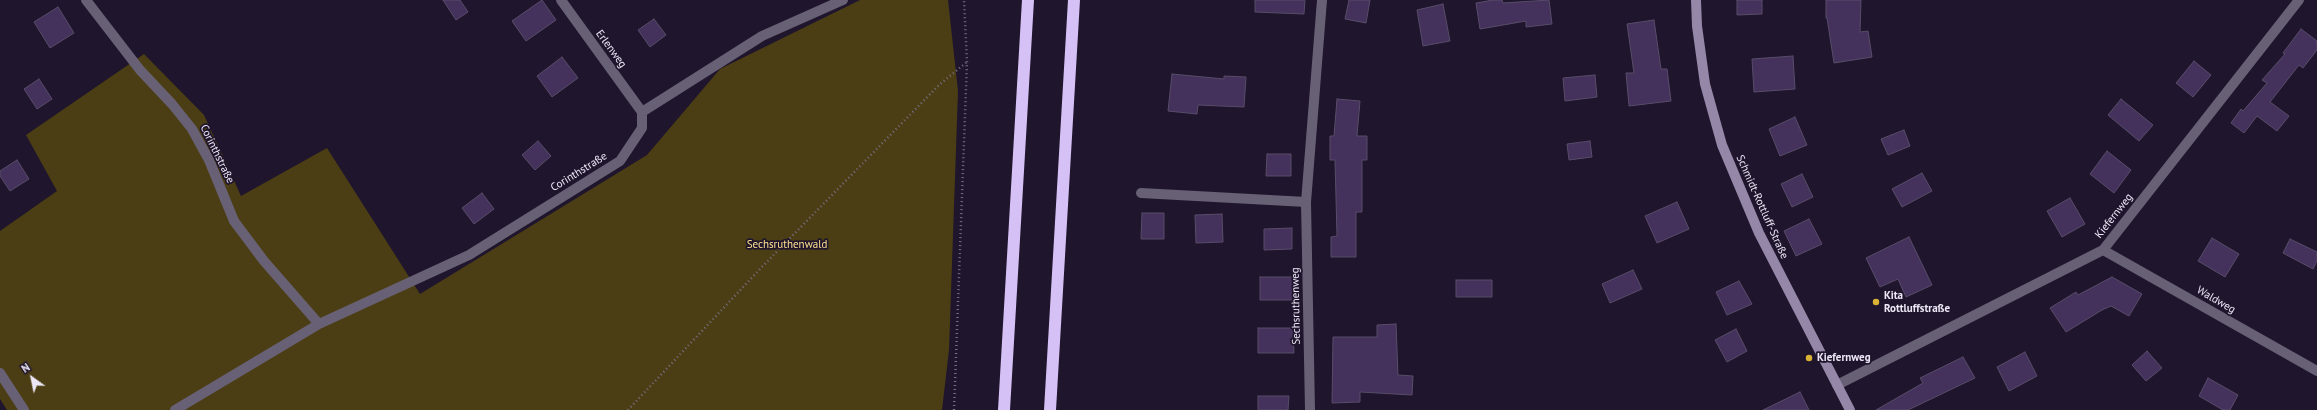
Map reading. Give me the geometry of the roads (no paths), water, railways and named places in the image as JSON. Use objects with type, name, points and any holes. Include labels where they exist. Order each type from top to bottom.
[{"type":"highway","points":[[1004,410],[1028,0]]},
{"type":"highway","points":[[1050,410],[1074,0]]},
{"type":"street","name":"Corinthstraße","points":[[86,0],[140,70],[172,104],[192,129],[209,160],[234,221],[264,261],[319,324]]},
{"type":"street","name":"Erlenweg","points":[[561,0],[642,112]]},
{"type":"street","points":[[642,112],[762,36],[843,0]]},
{"type":"street","name":"Sechsruthenweg","points":[[1310,410],[1306,202],[1322,0]]},
{"type":"street","name":"Schmidt-Rottluff-Straße","points":[[1696,0],[1697,26],[1705,84],[1722,145],[1759,233],[1850,410]]},
{"type":"street","name":"Kiefernweg","points":[[1837,385],[2103,250],[2299,0]]},
{"type":"street","name":"Corinthstraße","points":[[176,410],[319,324],[470,255],[620,161],[642,128],[642,112]]},
{"type":"street","points":[[1141,193],[1306,202]]},
{"type":"street","name":"Waldweg","points":[[2103,250],[2317,372]]},
{"type":"street","points":[[0,373],[24,410]]},
{"type":"place","name":"Kita Rottluffstraße","points":[[1876,302]]},
{"type":"place","name":"Kiefernweg","points":[[1809,358]]},
{"type":"park label","name":"Sechsruthenwald","points":[[787,245]]}]
